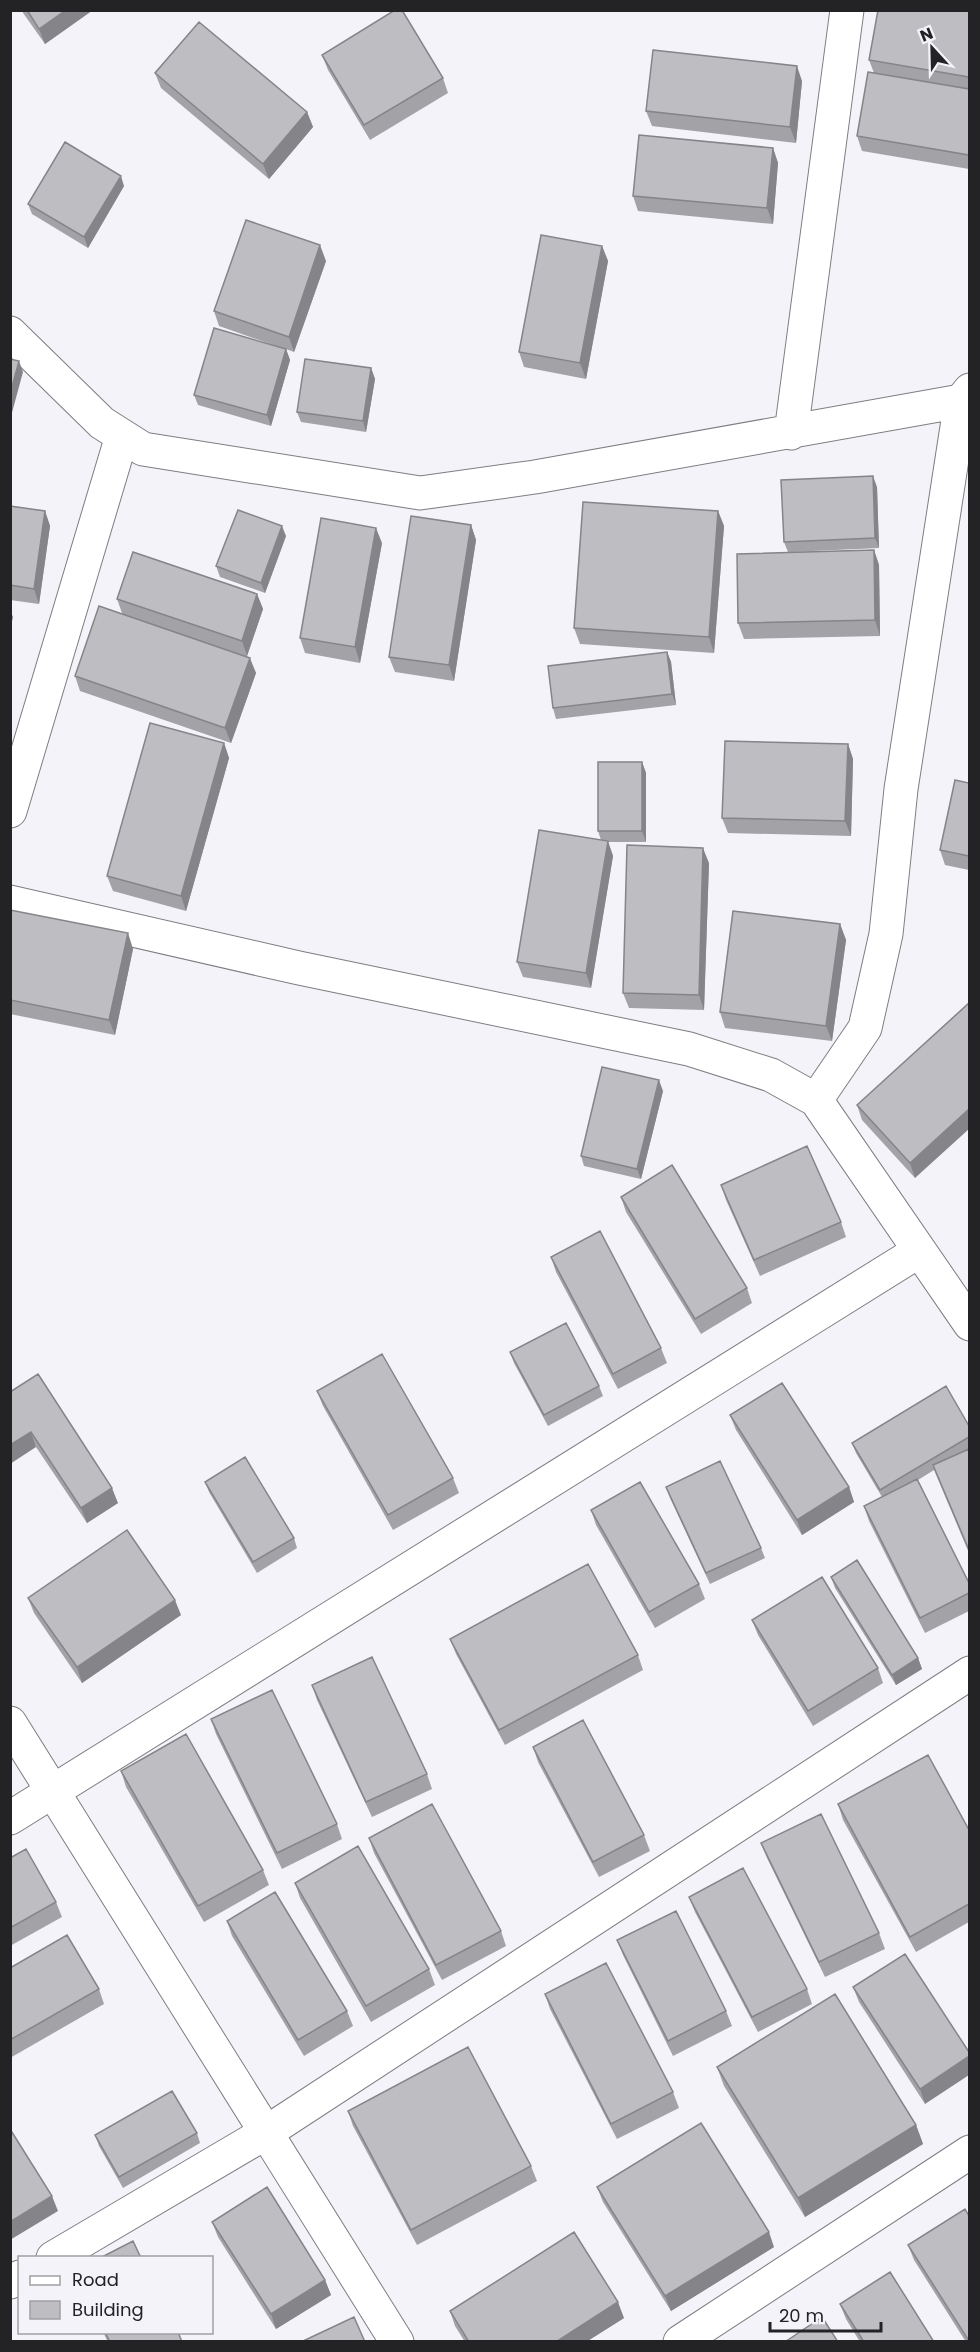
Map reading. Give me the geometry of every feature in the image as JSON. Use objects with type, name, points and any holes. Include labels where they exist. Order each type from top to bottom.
[{"type":"street","points":[[791,433],[848,10]]},
{"type":"street","points":[[10,333],[102,423],[143,449],[420,493],[536,477],[791,433],[965,396],[901,789],[886,934],[865,1028],[816,1100]]},
{"type":"street","points":[[10,811],[122,436]]},
{"type":"street","points":[[10,902],[299,968],[689,1049],[771,1075],[816,1100],[969,1324]]},
{"type":"street","points":[[10,1818],[919,1251]]},
{"type":"street","points":[[56,2256],[267,2132],[969,1673]]},
{"type":"street","points":[[10,1723],[397,2342]]},
{"type":"street","points":[[680,2342],[969,2152]]},
{"type":"building","points":[[27,10],[66,10],[39,29]]},
{"type":"building","points":[[395,10],[402,10],[443,78],[364,125],[322,55]]},
{"type":"building","points":[[878,10],[969,11],[969,77],[869,60]]},
{"type":"building","points":[[199,22],[307,112],[263,164],[155,73]]},
{"type":"building","points":[[653,50],[797,66],[790,127],[646,111]]},
{"type":"building","points":[[868,72],[969,89],[969,155],[857,136]]},
{"type":"building","points":[[639,135],[773,148],[767,208],[633,196]]},
{"type":"building","points":[[65,142],[121,176],[84,237],[28,204]]},
{"type":"building","points":[[246,220],[320,245],[289,337],[214,311]]},
{"type":"building","points":[[541,235],[602,246],[580,363],[519,352]]},
{"type":"building","points":[[214,328],[286,349],[267,415],[194,395]]},
{"type":"building","points":[[10,359],[19,361],[10,394]]},
{"type":"building","points":[[305,359],[371,368],[363,421],[297,412]]},
{"type":"building","points":[[873,476],[875,538],[784,542],[781,480]]},
{"type":"building","points":[[583,502],[718,511],[709,637],[574,628]]},
{"type":"building","points":[[10,506],[45,511],[34,589],[10,585]]},
{"type":"building","points":[[238,510],[282,526],[261,583],[216,566]]},
{"type":"building","points":[[411,516],[471,525],[449,665],[389,657]]},
{"type":"building","points":[[321,518],[376,528],[355,647],[300,638]]},
{"type":"building","points":[[874,550],[875,620],[738,623],[737,554]]},
{"type":"building","points":[[133,552],[257,594],[242,641],[117,599]]},
{"type":"building","points":[[99,606],[250,658],[225,728],[75,676]]},
{"type":"building","points":[[667,652],[672,694],[553,708],[548,666]]},
{"type":"building","points":[[150,723],[224,743],[181,896],[107,876]]},
{"type":"building","points":[[725,741],[848,744],[845,821],[722,818]]},
{"type":"building","points":[[598,762],[642,762],[642,831],[598,831]]},
{"type":"building","points":[[955,780],[969,783],[969,856],[940,850]]},
{"type":"building","points":[[539,830],[608,841],[586,973],[517,962]]},
{"type":"building","points":[[627,845],[703,848],[699,995],[623,993]]},
{"type":"building","points":[[10,910],[128,933],[109,1020],[10,1000]]},
{"type":"building","points":[[733,911],[840,924],[826,1026],[720,1012]]},
{"type":"building","points":[[969,1003],[969,1109],[910,1163],[857,1105]]},
{"type":"building","points":[[602,1067],[659,1080],[637,1169],[581,1156]]},
{"type":"building","points":[[807,1146],[841,1222],[754,1260],[721,1185]]},
{"type":"building","points":[[672,1165],[747,1288],[695,1319],[621,1197]]},
{"type":"building","points":[[600,1231],[661,1348],[613,1374],[551,1257]]},
{"type":"building","points":[[566,1323],[599,1386],[544,1415],[510,1352]]},
{"type":"building","points":[[382,1354],[453,1478],[388,1515],[317,1391]]},
{"type":"building","points":[[38,1374],[112,1488],[81,1508],[31,1432],[10,1445],[10,1392]]},
{"type":"building","points":[[782,1383],[849,1487],[797,1520],[730,1415]]},
{"type":"building","points":[[946,1386],[969,1426],[969,1437],[880,1490],[852,1443]]},
{"type":"building","points":[[969,1449],[969,1550],[933,1465]]},
{"type":"building","points":[[245,1457],[294,1538],[253,1562],[205,1482]]},
{"type":"building","points":[[720,1461],[761,1548],[706,1573],[666,1487]]},
{"type":"building","points":[[917,1479],[969,1583],[969,1593],[920,1618],[864,1506]]},
{"type":"building","points":[[640,1482],[699,1584],[649,1612],[591,1510]]},
{"type":"building","points":[[127,1530],[175,1600],[77,1667],[28,1598]]},
{"type":"building","points":[[857,1560],[918,1658],[892,1675],[831,1577]]},
{"type":"building","points":[[588,1564],[638,1655],[499,1730],[450,1639]]},
{"type":"building","points":[[822,1577],[878,1668],[808,1711],[752,1620]]},
{"type":"building","points":[[372,1657],[427,1774],[366,1802],[312,1685]]},
{"type":"building","points":[[272,1690],[337,1824],[277,1853],[211,1719]]},
{"type":"building","points":[[583,1720],[644,1835],[593,1862],[533,1747]]},
{"type":"building","points":[[186,1734],[263,1870],[198,1906],[121,1771]]},
{"type":"building","points":[[928,1755],[969,1830],[969,1904],[910,1937],[838,1804]]},
{"type":"building","points":[[432,1804],[501,1931],[436,1965],[369,1838]]},
{"type":"building","points":[[821,1814],[879,1933],[819,1962],[761,1843]]},
{"type":"building","points":[[358,1846],[429,1969],[366,2006],[295,1883]]},
{"type":"building","points":[[26,1849],[56,1902],[10,1928],[10,1858]]},
{"type":"building","points":[[743,1868],[807,1989],[752,2017],[689,1897]]},
{"type":"building","points":[[275,1892],[347,2011],[298,2040],[227,1921]]},
{"type":"building","points":[[676,1911],[726,2011],[668,2041],[617,1940]]},
{"type":"building","points":[[67,1935],[99,1989],[10,2040],[10,1968]]},
{"type":"building","points":[[905,1954],[969,2052],[969,2056],[920,2089],[853,1987]]},
{"type":"building","points":[[606,1963],[673,2092],[611,2124],[545,1994]]},
{"type":"building","points":[[835,1994],[916,2125],[798,2198],[717,2067]]},
{"type":"building","points":[[468,2047],[531,2166],[411,2230],[348,2111]]},
{"type":"building","points":[[172,2091],[197,2133],[119,2177],[95,2135]]},
{"type":"building","points":[[701,2123],[769,2232],[665,2296],[597,2187]]},
{"type":"building","points":[[10,2129],[52,2196],[10,2222]]},
{"type":"building","points":[[267,2187],[325,2280],[271,2314],[212,2222]]},
{"type":"building","points":[[965,2209],[969,2216],[969,2341],[908,2245]]},
{"type":"building","points":[[574,2232],[618,2302],[556,2342],[469,2342],[450,2311]]},
{"type":"building","points":[[133,2241],[140,2256],[104,2256]]},
{"type":"building","points":[[890,2272],[934,2342],[864,2342],[840,2304]]},
{"type":"building","points":[[354,2317],[365,2342],[301,2342]]},
{"type":"building","points":[[822,2317],[838,2342],[785,2342]]},
{"type":"building","points":[[106,2334],[179,2334],[182,2342],[110,2342]]}]
